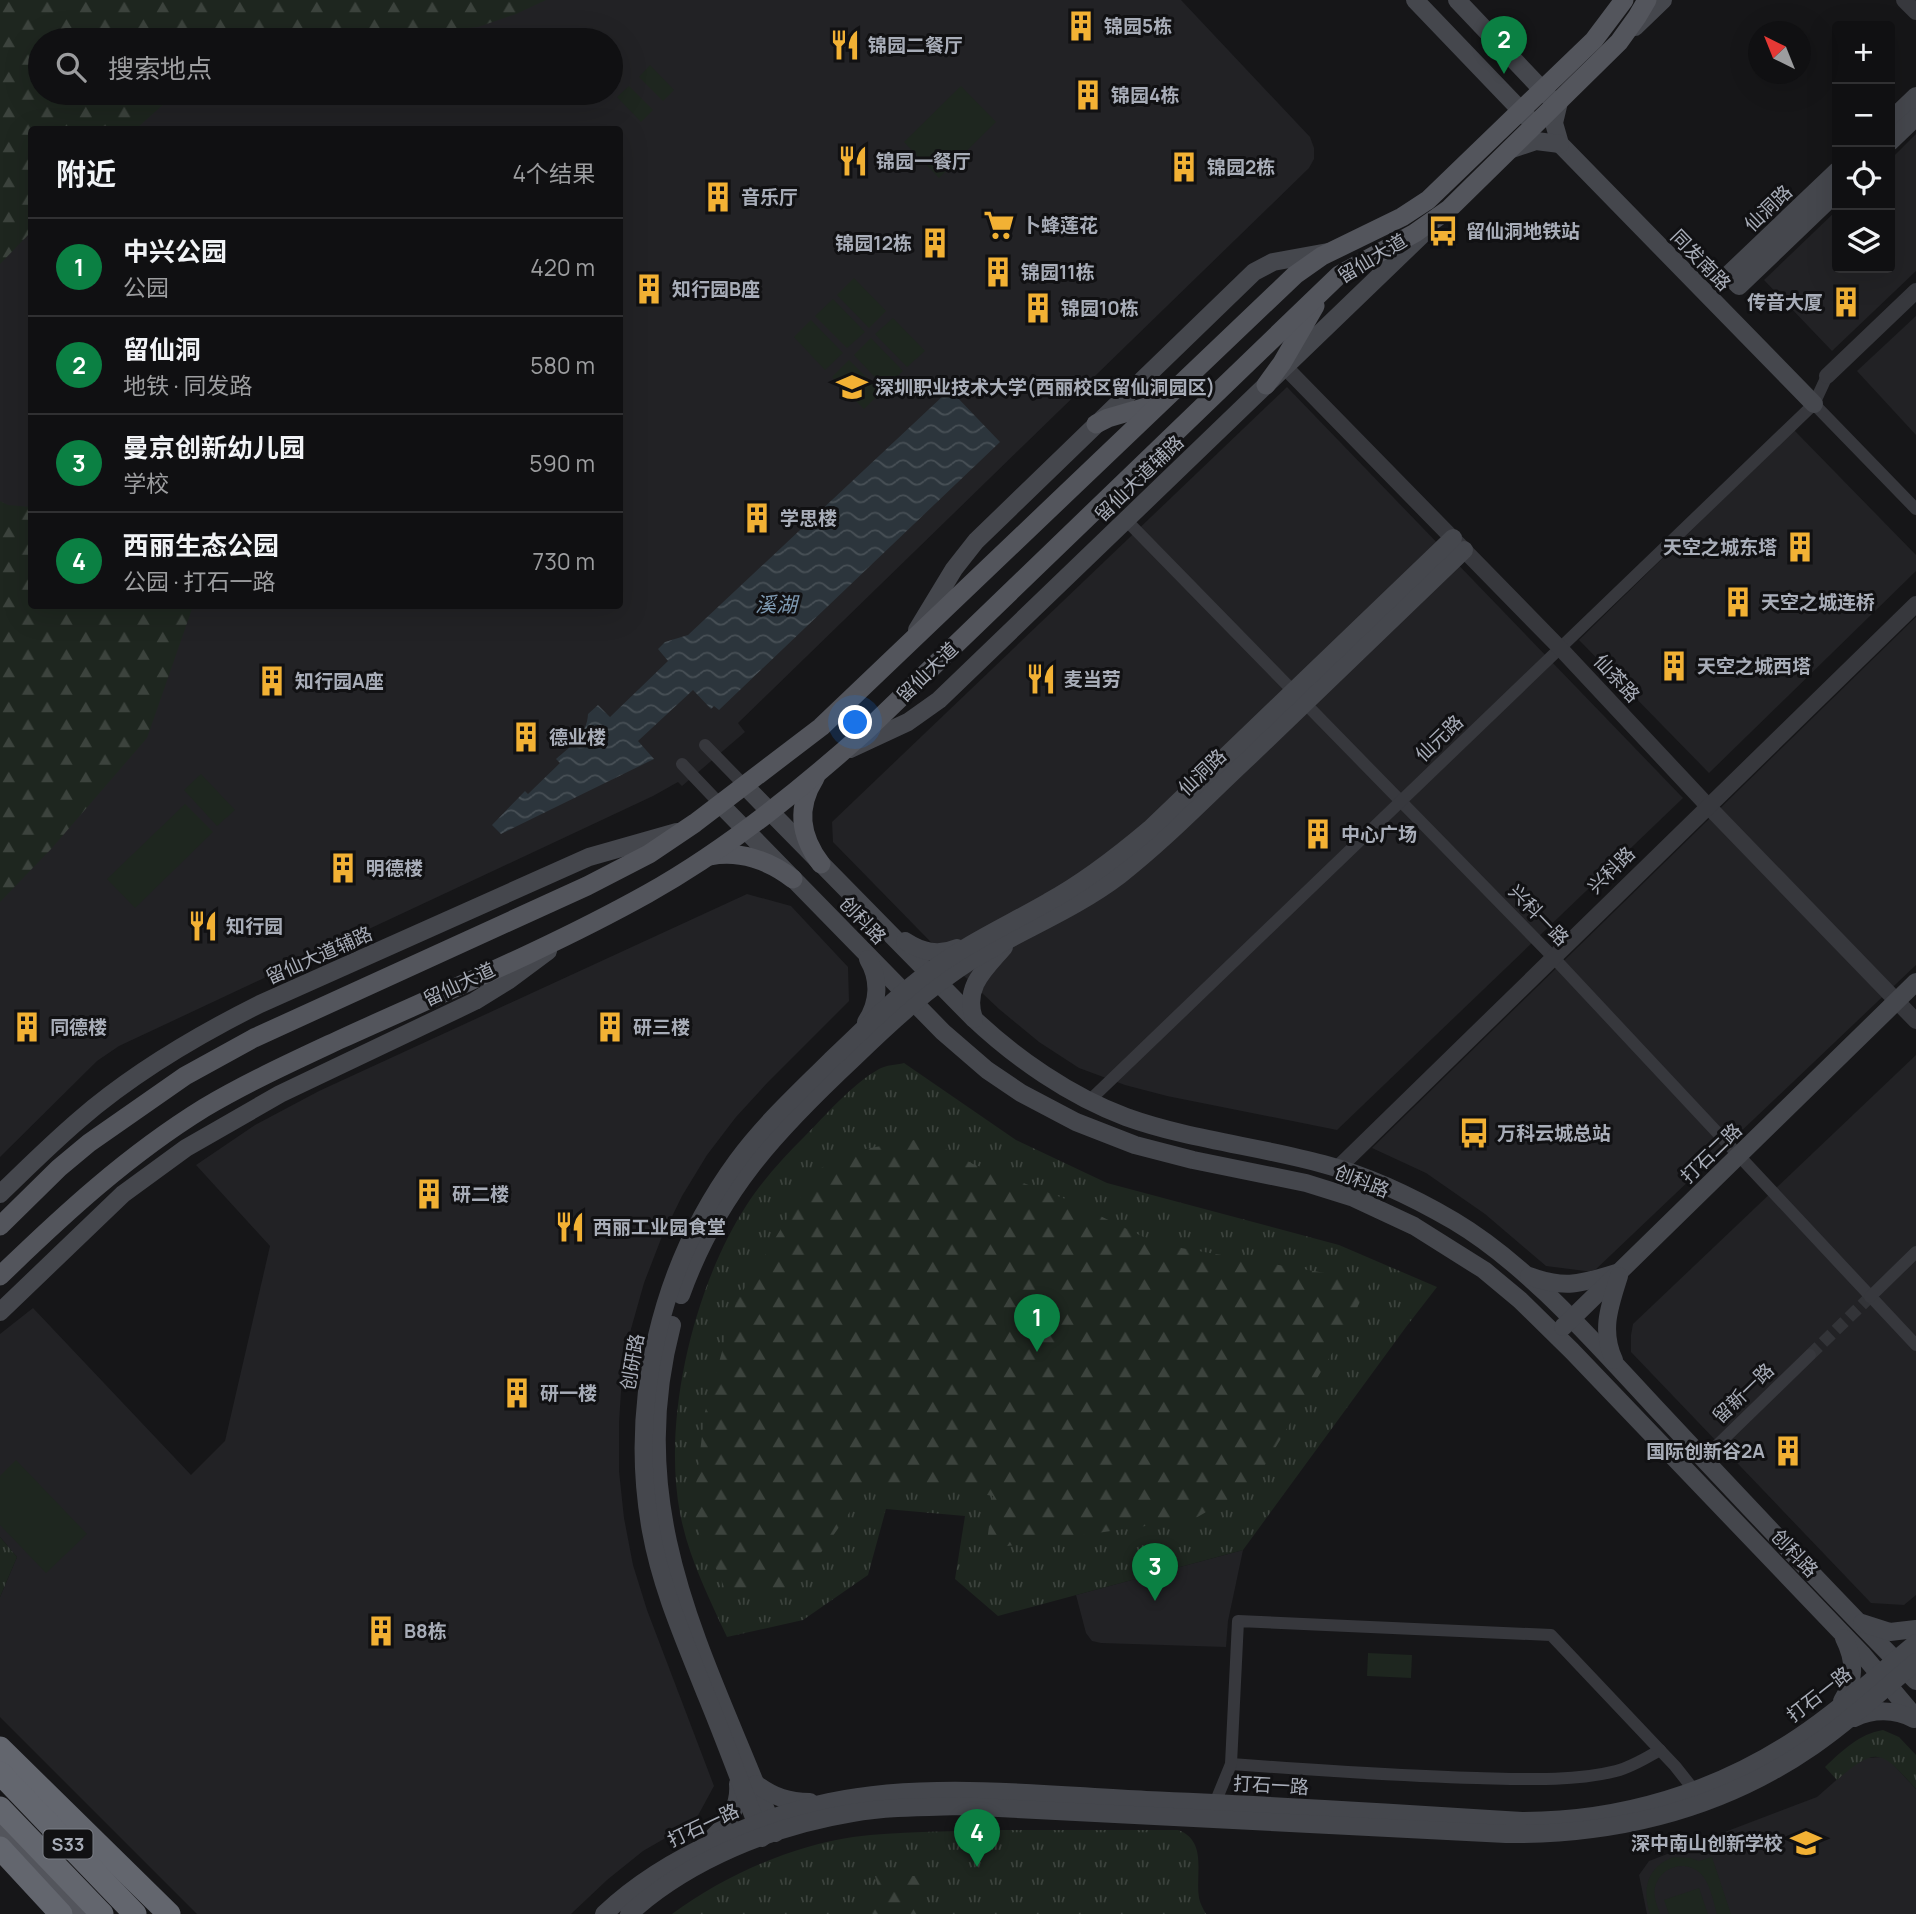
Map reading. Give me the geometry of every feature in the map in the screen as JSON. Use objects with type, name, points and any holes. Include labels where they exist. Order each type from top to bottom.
[{"type":"highway","points":[[0,1748],[169,1914]]},
{"type":"highway","name":"S33","points":[[0,1773],[135,1914]]},
{"type":"highway","name":"S33","points":[[0,1808],[102,1914]]},
{"type":"highway","points":[[0,1848],[61,1914]]},
{"type":"main road","points":[[1415,0],[1528,118]]},
{"type":"main road","points":[[1457,0],[1553,98],[1555,134],[1560,144]]},
{"type":"main road","name":"留仙大道","points":[[1553,98],[1624,0]]},
{"type":"main road","name":"留仙大道","points":[[0,1226],[59,1168],[89,1143],[185,1076],[254,1038],[601,880],[649,854],[745,786],[807,738],[1294,275],[1312,261],[1385,226],[1421,204],[1607,54],[1629,29],[1647,0]]},
{"type":"main road","points":[[1607,54],[1663,0]]},
{"type":"main road","points":[[1895,116],[1916,96]]},
{"type":"main road","points":[[1895,137],[1916,117]]},
{"type":"main road","name":"留仙大道","points":[[0,1276],[58,1219],[112,1172],[205,1108],[271,1072],[573,932],[647,894],[745,830],[841,754],[1333,281],[1356,264],[1421,229],[1450,209],[1509,150],[1528,118]]},
{"type":"main road","points":[[1509,150],[1536,141],[1560,144]]},
{"type":"main road","name":"同发南路","points":[[1560,144],[1814,404]]},
{"type":"main road","name":"仙洞路","points":[[1832,176],[1733,281],[1832,196]]},
{"type":"main road","name":"留仙大道辅路","points":[[841,754],[908,722],[939,700],[1450,209]]},
{"type":"main road","points":[[900,651],[919,627],[954,569],[976,541],[1254,272],[1273,262],[1333,251]]},
{"type":"main road","points":[[1266,385],[1277,372],[1316,304],[1333,281]]},
{"type":"main road","points":[[1096,424],[1151,406],[1166,398]]},
{"type":"main road","name":"仙洞路","points":[[933,977],[1090,896],[1120,875],[1157,844],[1299,697],[1458,544]]},
{"type":"main road","name":"仙洞路","points":[[933,977],[980,939],[1049,902],[1112,860],[1299,697]]},
{"type":"main road","points":[[821,769],[806,795],[802,820],[809,846],[821,864]]},
{"type":"main road","name":"创科路","points":[[745,786],[974,1019],[1020,1058],[1090,1100],[1124,1116],[1165,1129],[1338,1168],[1387,1187],[1438,1212],[1484,1240],[1524,1274],[1617,1366],[1854,1618],[1908,1668]]},
{"type":"main road","name":"创科路","points":[[720,804],[939,1028],[972,1058],[1005,1082],[1056,1113],[1094,1130],[1171,1155],[1339,1192],[1415,1226],[1484,1270],[1556,1335],[1839,1629],[1916,1719]]},
{"type":"main road","name":"留仙大道辅路","points":[[0,1194],[56,1140],[103,1100],[217,1026],[260,1004],[589,857],[624,845],[668,835],[695,823]]},
{"type":"main road","points":[[709,856],[728,855],[757,859],[793,879]]},
{"type":"main road","points":[[887,930],[917,949],[930,953],[952,950],[980,939]]},
{"type":"main road","points":[[0,1312],[123,1194],[186,1147],[280,1094],[475,1001],[509,980],[573,932]]},
{"type":"main road","points":[[974,1019],[970,996],[975,982],[1013,937]]},
{"type":"main road","points":[[854,1038],[869,1018],[877,996],[874,974],[863,950]]},
{"type":"main road","name":"创研路","points":[[766,1828],[738,1773],[669,1598],[651,1531],[644,1438],[650,1365],[666,1302],[679,1266],[694,1231],[737,1161],[762,1131],[854,1038],[933,977]]},
{"type":"main road","name":"打石二路","points":[[1556,1335],[1916,982]]},
{"type":"main road","name":"创研路","points":[[766,1828],[756,1784],[680,1594],[663,1523],[656,1453],[658,1408],[665,1356],[677,1307],[699,1248],[735,1186],[786,1124],[880,1032],[908,997]]},
{"type":"main road","points":[[880,1032],[911,1021],[939,1028]]},
{"type":"main road","points":[[1524,1274],[1549,1283],[1569,1285],[1620,1272],[1606,1326],[1608,1344],[1617,1366]]},
{"type":"main road","points":[[1854,1618],[1882,1630],[1916,1629]]},
{"type":"main road","points":[[1837,1719],[1853,1672],[1849,1649],[1839,1629]]},
{"type":"main road","name":"打石一路","points":[[629,1914],[682,1875],[766,1828],[901,1807],[959,1806],[1506,1834],[1555,1834],[1640,1822],[1701,1805],[1777,1769],[1884,1679],[1908,1668],[1916,1643]]},
{"type":"main road","points":[[1837,1719],[1881,1712],[1899,1713],[1916,1719]]},
{"type":"main road","name":"打石一路","points":[[604,1914],[643,1881],[680,1858],[703,1847],[766,1828],[831,1801],[901,1793],[968,1792],[1548,1821],[1617,1813],[1695,1790],[1769,1756],[1837,1719]]},
{"type":"main road","points":[[0,1760],[149,1914]]},
{"type":"main road","points":[[703,1847],[724,1827],[736,1807],[738,1773]]},
{"type":"main road","points":[[756,1784],[786,1800],[831,1801]]},
{"type":"main road","points":[[0,1825],[85,1914]]},
{"type":"street","points":[[1904,0],[1916,12]]},
{"type":"street","points":[[1916,291],[1827,376],[1814,404],[1916,509]]},
{"type":"street","name":"仙茶路","points":[[1285,367],[1560,648],[1916,1021]]},
{"type":"street","name":"仙元路","points":[[1090,1100],[1814,404]]},
{"type":"street","name":"兴科一路","points":[[1126,520],[1553,957],[1916,1345]]},
{"type":"street","name":"兴科路","points":[[1338,1168],[1707,805],[1916,604]]},
{"type":"street","points":[[705,745],[745,786]]},
{"type":"street","points":[[682,764],[720,804]]},
{"type":"street","points":[[1870,1297],[1916,1252]]},
{"type":"street","name":"留新一路","points":[[1703,1459],[1810,1355]]},
{"type":"street","points":[[1215,1803],[1231,1764],[1238,1621],[1551,1635],[1695,1790]]},
{"type":"street","points":[[1231,1764],[1419,1777],[1522,1779],[1616,1771],[1636,1764],[1660,1750]]},
{"type":"shaded area","name":"深圳职业技术大学(西丽校区留仙洞园区)","points":[[18,0],[1181,0],[1310,137],[1314,159],[1309,168],[738,723],[745,732],[682,786],[678,782],[119,1046],[97,1061],[0,1157],[0,38]]},
{"type":"shaded area","points":[[1916,134],[1916,271],[1832,351],[1764,280],[1832,215],[1832,273],[1895,273],[1895,155]]},
{"type":"shaded area","points":[[1916,316],[1916,435],[1857,371]]},
{"type":"shaded area","points":[[1287,387],[1683,798],[1337,1130],[1167,1096],[1125,1085],[1079,1068],[1039,1042],[999,1009],[833,842],[832,822]]},
{"type":"shaded area","points":[[1794,430],[1916,555],[1916,571],[1709,773],[1579,640]]},
{"type":"shaded area","points":[[1916,617],[1916,965],[1593,1272],[1546,1266],[1485,1214],[1426,1173],[1372,1148]]},
{"type":"shaded area","points":[[747,894],[791,906],[848,967],[849,1001],[736,1117],[707,1155],[682,1196],[644,1283],[631,1329],[622,1376],[619,1423],[619,1471],[633,1565],[647,1610],[714,1786],[695,1821],[643,1851],[571,1914],[197,1914],[0,1717],[0,1597],[17,1557],[0,1537],[0,1334],[33,1308],[191,1475],[225,1441],[270,1246],[196,1165],[255,1125],[319,1091]]},
{"type":"shaded area","points":[[1916,1055],[1916,1595],[1904,1605],[1871,1603],[1631,1352],[1631,1335],[1633,1324]]},
{"type":"shaded area","points":[[1243,1550],[1228,1621],[1226,1647],[1101,1643],[1092,1641],[1086,1633],[1076,1595]]},
{"type":"shaded area","name":"深中南山创新学校","points":[[1882,1757],[1890,1761],[1916,1789],[1916,1914],[1647,1914],[1639,1875],[1649,1861],[1817,1797],[1858,1761]]},
{"type":"green space","points":[[0,0],[546,0],[516,14],[467,28],[28,28],[28,105],[163,105],[139,126],[28,126],[28,235],[0,264]]},
{"type":"green space","points":[[650,65],[674,90],[663,101],[639,77]]},
{"type":"green space","points":[[629,86],[653,110],[641,122],[623,103],[623,92]]},
{"type":"green space","points":[[961,86],[996,122],[939,178],[904,142]]},
{"type":"green space","points":[[854,278],[886,311],[869,328],[837,295]]},
{"type":"green space","points":[[833,299],[865,332],[847,348],[815,316]]},
{"type":"green space","points":[[893,318],[925,351],[907,367],[875,334]]},
{"type":"green space","points":[[811,320],[843,353],[825,370],[794,337]]},
{"type":"green space","points":[[871,338],[903,371],[885,388],[854,355]]},
{"type":"green space","points":[[849,360],[881,392],[864,409],[832,377]]},
{"type":"green space","points":[[0,501],[8,505],[28,507],[28,609],[192,609],[147,738],[52,848],[0,902]]},
{"type":"green space","points":[[201,774],[235,810],[217,826],[184,790]]},
{"type":"green space","points":[[185,804],[213,832],[135,908],[107,879]]},
{"type":"green space","points":[[904,1063],[1016,1140],[1107,1183],[1339,1245],[1437,1287],[1243,1550],[998,1616],[955,1579],[965,1516],[886,1509],[868,1575],[803,1620],[727,1637],[688,1545],[680,1513],[676,1476],[675,1437],[679,1396],[698,1314],[711,1274],[727,1238],[766,1179],[788,1153],[859,1083],[882,1068]]},
{"type":"green space","points":[[925,1138],[973,1164],[1063,1198],[1158,1244],[1371,1281],[1340,1340],[1253,1485],[1194,1519],[986,1549],[993,1496],[925,1484],[869,1485],[810,1568],[790,1590],[727,1593],[692,1516],[705,1412],[736,1302],[817,1170],[854,1151]]},
{"type":"green space","points":[[16,1460],[87,1534],[46,1573],[0,1525],[0,1476]]},
{"type":"green space","points":[[0,1537],[17,1557],[0,1597]]},
{"type":"green space","points":[[1368,1653],[1412,1655],[1411,1678],[1367,1676]]},
{"type":"green space","points":[[1883,1730],[1899,1737],[1916,1755],[1916,1789],[1887,1760],[1879,1757],[1862,1761],[1837,1780],[1825,1767],[1859,1739]]},
{"type":"green space","points":[[992,1830],[1178,1830],[1187,1835],[1197,1850],[1199,1898],[1206,1914],[672,1914],[735,1876],[805,1848],[870,1835]]},
{"type":"green space","points":[[1674,1857],[1699,1861],[1712,1857],[1731,1914],[1717,1914],[1711,1892],[1700,1873],[1687,1866],[1680,1866],[1667,1870],[1658,1880],[1655,1894],[1660,1914],[1650,1914],[1647,1887],[1652,1872]]},
{"type":"green space","points":[[875,1876],[921,1876],[922,1904],[940,1914],[852,1914],[881,1898]]},
{"type":"green space","points":[[1699,1888],[1708,1914],[1669,1914],[1664,1900]]},
{"type":"water","name":"溪湖","points":[[954,394],[1000,442],[719,710],[714,706],[711,709],[693,690],[638,741],[654,759],[501,834],[492,825],[525,791],[528,794],[560,763],[556,759],[581,734],[588,714],[598,705],[610,717],[668,661],[658,649],[665,642],[688,635],[944,395]]},
{"type":"tunnel","points":[[1810,1355],[1870,1297]]},
{"type":"place","name":"锦园5栋","points":[[1081,26]]},
{"type":"place","name":"锦园二餐厅","points":[[845,45]]},
{"type":"place","name":"留仙洞","points":[[1504,74]]},
{"type":"place","name":"锦园4栋","points":[[1088,95]]},
{"type":"place","name":"锦园一餐厅","points":[[853,161]]},
{"type":"place","name":"锦园2栋","points":[[1184,167]]},
{"type":"place","name":"音乐厅","points":[[718,197]]},
{"type":"place","name":"卜蜂莲花","points":[[999,225]]},
{"type":"place","name":"留仙洞地铁站","points":[[1443,231]]},
{"type":"place","name":"锦园12栋","points":[[935,243]]},
{"type":"place","name":"锦园11栋","points":[[998,272]]},
{"type":"place","name":"知行园B座","points":[[649,289]]},
{"type":"place","name":"传音大厦","points":[[1846,302]]},
{"type":"place","name":"锦园10栋","points":[[1038,308]]},
{"type":"place","name":"深圳职业技术大学(西丽校区留仙洞园区)","points":[[852,387]]},
{"type":"place","name":"学思楼","points":[[757,518]]},
{"type":"place","name":"天空之城东塔","points":[[1800,547]]},
{"type":"place","name":"天空之城连桥","points":[[1738,602]]},
{"type":"place","name":"天空之城西塔","points":[[1674,666]]},
{"type":"place","name":"麦当劳","points":[[1041,679]]},
{"type":"place","name":"知行园A座","points":[[272,681]]},
{"type":"place","name":"德业楼","points":[[526,737]]},
{"type":"place","name":"中心广场","points":[[1318,834]]},
{"type":"place","name":"明德楼","points":[[343,868]]},
{"type":"place","name":"知行园","points":[[203,926]]},
{"type":"place","name":"同德楼","points":[[27,1027]]},
{"type":"place","name":"研三楼","points":[[610,1027]]},
{"type":"place","name":"万科云城总站","points":[[1474,1133]]},
{"type":"place","name":"研二楼","points":[[429,1194]]},
{"type":"place","name":"西丽工业园食堂","points":[[570,1227]]},
{"type":"place","name":"中兴公园","points":[[1037,1352]]},
{"type":"place","name":"研一楼","points":[[517,1393]]},
{"type":"place","name":"国际创新谷2A","points":[[1788,1451]]},
{"type":"place","name":"曼京创新幼儿园","points":[[1155,1601]]},
{"type":"place","name":"B8栋","points":[[381,1631]]},
{"type":"place","name":"深中南山创新学校","points":[[1806,1843]]},
{"type":"place","name":"西丽生态公园","points":[[977,1867]]}]
